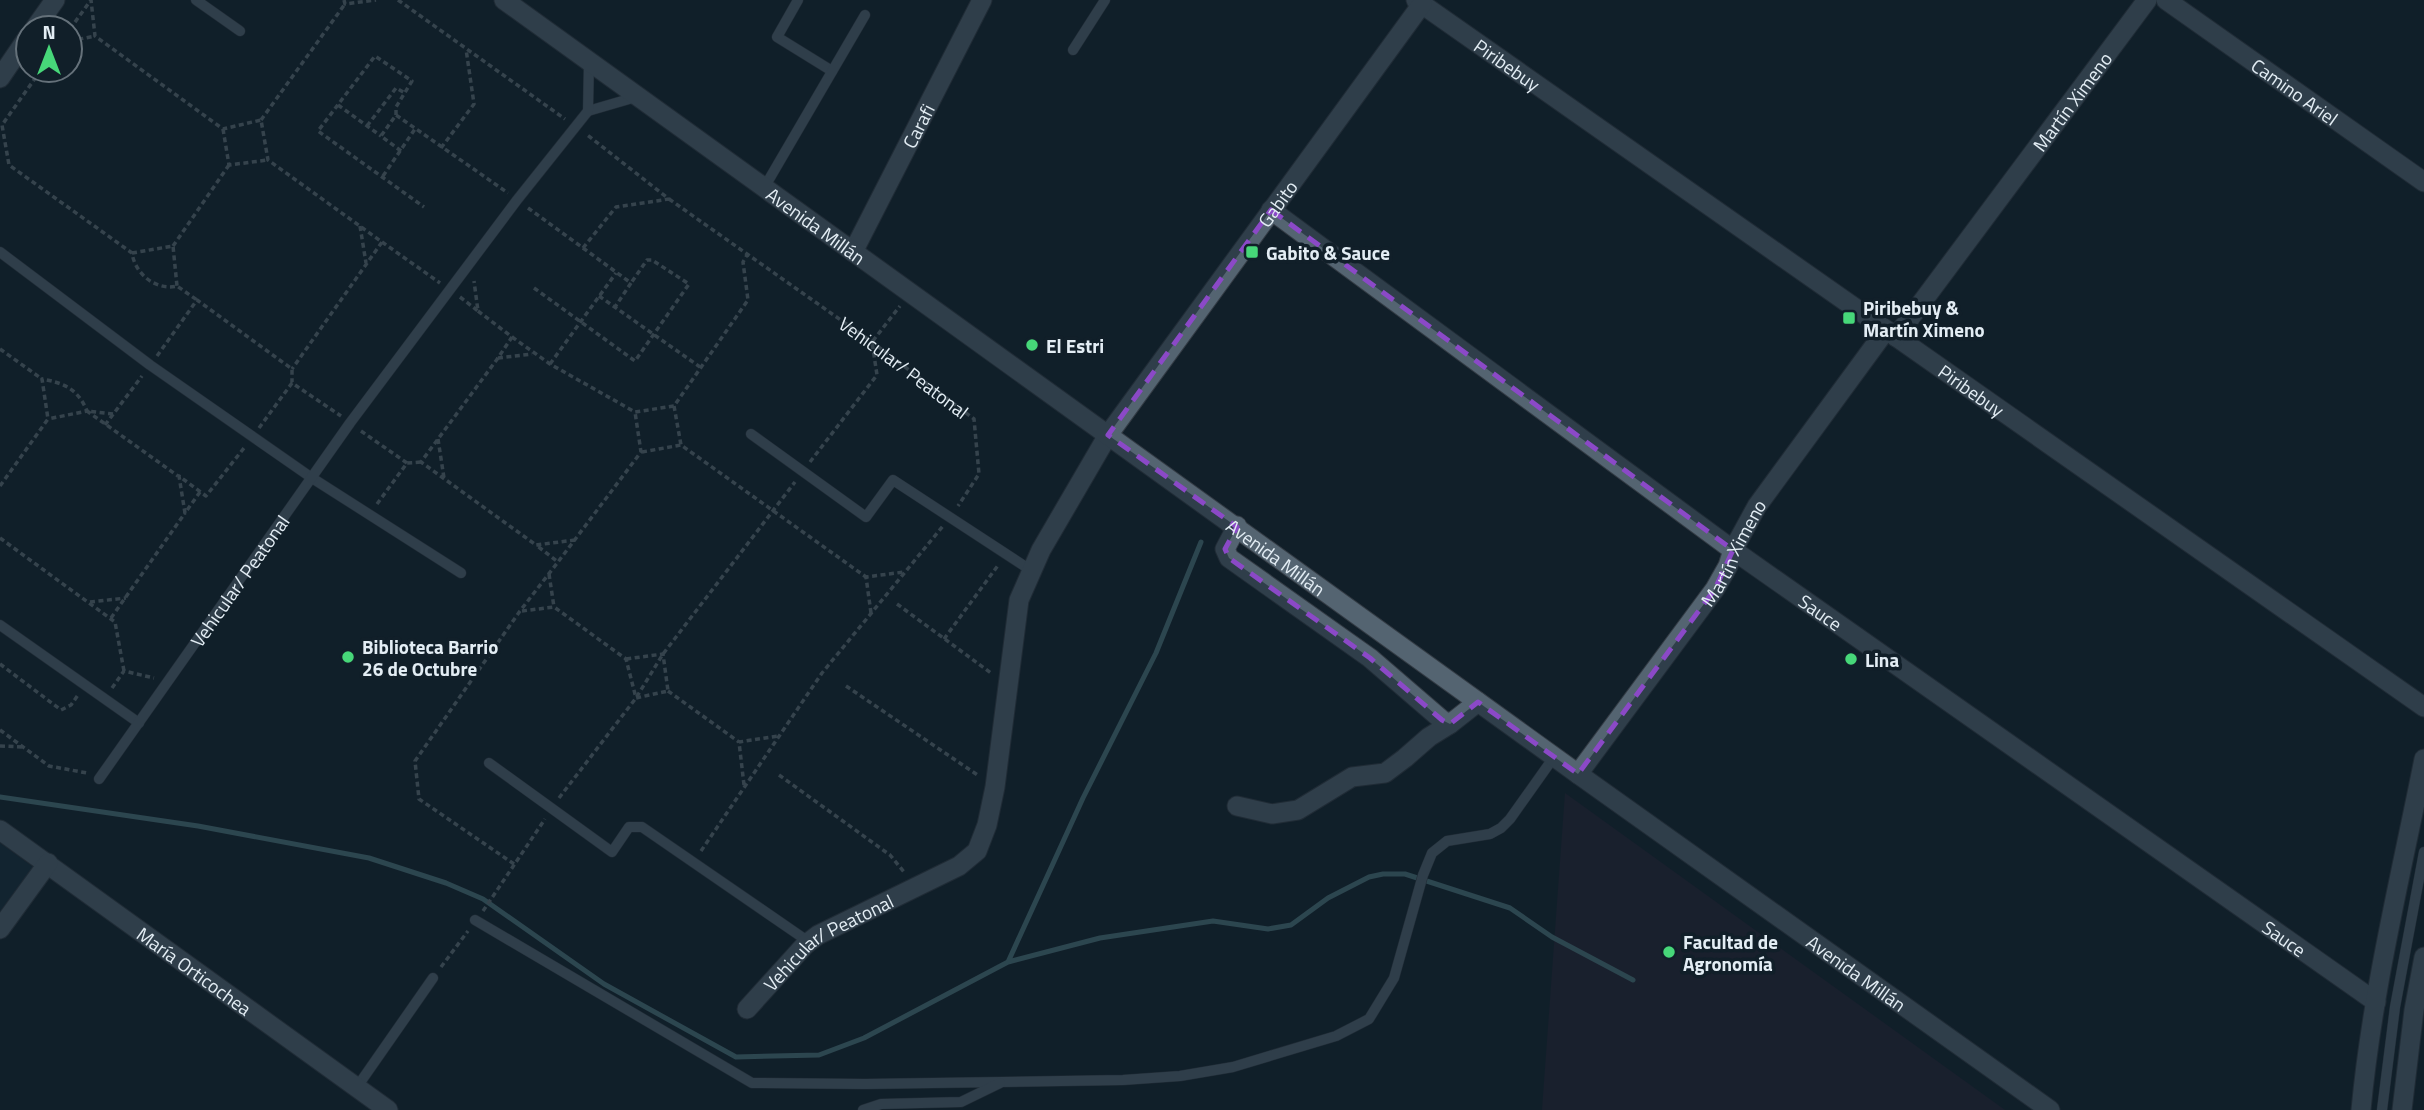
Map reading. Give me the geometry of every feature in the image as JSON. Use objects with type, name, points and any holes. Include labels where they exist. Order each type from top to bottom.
[{"type":"street","name":"Avenida Millán","points":[[504,0],[1578,774],[2050,1110]]},
{"type":"street","name":"Carafi","points":[[853,252],[982,0]]},
{"type":"street","name":"Martín Ximeno","points":[[1578,774],[1715,589],[1757,506],[2147,0]]},
{"type":"street","name":"Camino Ariel","points":[[2166,0],[2424,182]]},
{"type":"street","name":"Piribebuy","points":[[1419,2],[2424,707]]},
{"type":"street","name":"Gabito","points":[[1108,435],[1419,2]]},
{"type":"street","points":[[0,78],[14,58]]},
{"type":"street","name":"Sauce","points":[[1271,210],[1733,550],[2376,1002]]},
{"type":"street","name":"Vehicular/ Peatonal","points":[[747,1009],[809,942],[831,927],[959,866],[977,851],[987,825],[995,787],[1019,600],[1041,550],[1108,435]]},
{"type":"street","points":[[1237,526],[1226,549],[1229,558],[1370,658],[1450,724]]},
{"type":"street","points":[[1237,806],[1272,814],[1298,810],[1352,777],[1385,773],[1478,702]]},
{"type":"street","points":[[2361,1110],[2376,1002],[2424,759]]},
{"type":"street","name":"María Orticochea","points":[[0,830],[362,1098],[388,1110]]},
{"type":"street","points":[[0,929],[48,863]]},
{"type":"street","points":[[2402,1110],[2424,957]]},
{"type":"lane","points":[[197,0],[240,30]]},
{"type":"lane","points":[[798,0],[776,37],[832,71]]},
{"type":"lane","points":[[1073,50],[1105,0]]},
{"type":"lane","points":[[764,188],[865,15]]},
{"type":"lane","points":[[589,61],[588,111],[636,97]]},
{"type":"lane","name":"Vehicular/ Peatonal","points":[[99,779],[351,423],[517,200],[588,111]]},
{"type":"lane","points":[[0,252],[150,365],[312,478],[461,573]]},
{"type":"lane","points":[[751,434],[866,517],[894,480],[1032,571]]},
{"type":"lane","points":[[0,625],[139,723]]},
{"type":"lane","points":[[472,924],[752,1083],[1002,1082],[1180,1076],[1233,1067],[1336,1035],[1369,1019],[1394,978],[1423,875],[1432,853],[1441,844],[1480,837],[1502,828],[1555,757]]},
{"type":"lane","points":[[489,763],[612,852],[629,827],[642,827],[809,942]]},
{"type":"lane","points":[[2382,1110],[2393,1016],[2424,852]]},
{"type":"lane","points":[[362,1098],[433,978]]},
{"type":"lane","points":[[863,1110],[881,1104],[961,1102],[1002,1082]]},
{"type":"path","points":[[91,0],[95,36]]},
{"type":"path","points":[[223,129],[261,120],[344,2],[376,0]]},
{"type":"path","name":"Vehicular/ Peatonal","points":[[398,0],[576,127],[668,199],[872,342],[974,419],[979,474],[951,516],[822,673],[694,862]]},
{"type":"path","points":[[84,38],[95,36],[223,129],[229,165],[173,246],[177,286]]},
{"type":"path","points":[[441,148],[474,104],[466,49]]},
{"type":"path","points":[[381,136],[396,115],[396,107],[412,81],[375,56],[318,131],[424,207]]},
{"type":"path","points":[[31,84],[3,122],[9,164],[132,253],[137,268],[149,280],[165,287],[177,286],[292,369]]},
{"type":"path","points":[[367,126],[396,88],[405,93]]},
{"type":"path","points":[[338,105],[401,151]]},
{"type":"path","points":[[396,115],[631,284]]},
{"type":"path","points":[[261,120],[268,160]]},
{"type":"path","points":[[383,177],[415,129]]},
{"type":"path","points":[[229,165],[268,160],[534,354],[635,412],[674,406]]},
{"type":"path","points":[[583,248],[615,207],[668,199]]},
{"type":"path","points":[[360,226],[366,265]]},
{"type":"path","points":[[0,349],[42,379],[56,380],[74,390],[87,411],[206,496],[292,383],[292,369],[382,242]]},
{"type":"path","points":[[132,253],[173,246]]},
{"type":"path","points":[[747,255],[743,262],[748,300],[674,406],[681,445],[866,577],[905,572]]},
{"type":"path","points":[[534,288],[635,361],[689,284],[652,260],[647,260],[615,307]]},
{"type":"path","points":[[472,261],[478,311]]},
{"type":"path","points":[[550,364],[616,273]]},
{"type":"path","points":[[484,909],[552,807],[636,698],[663,654],[877,375],[872,342],[909,293]]},
{"type":"path","points":[[599,296],[700,367]]},
{"type":"path","points":[[105,425],[197,300]]},
{"type":"path","points":[[421,462],[513,337]]},
{"type":"path","points":[[498,358],[534,354]]},
{"type":"path","points":[[42,379],[48,419]]},
{"type":"path","points":[[292,383],[407,463],[421,462],[558,562]]},
{"type":"path","points":[[0,486],[48,419],[87,411],[113,414]]},
{"type":"path","points":[[635,412],[641,452]]},
{"type":"path","points":[[438,439],[444,478]]},
{"type":"path","points":[[514,864],[419,799],[415,761],[520,611],[641,452],[681,445]]},
{"type":"path","points":[[369,514],[407,463]]},
{"type":"path","points":[[178,476],[185,513]]},
{"type":"path","points":[[111,618],[200,492]]},
{"type":"path","points":[[0,538],[115,622],[124,671],[105,698]]},
{"type":"path","points":[[536,545],[575,540]]},
{"type":"path","points":[[944,639],[1006,554]]},
{"type":"path","points":[[549,574],[554,607]]},
{"type":"path","points":[[866,577],[871,613]]},
{"type":"path","points":[[88,602],[125,598]]},
{"type":"path","points":[[897,604],[1009,686]]},
{"type":"path","points":[[520,611],[554,607],[626,659],[636,698]]},
{"type":"path","points":[[626,659],[663,654]]},
{"type":"path","points":[[663,654],[667,691],[739,743],[779,736]]},
{"type":"path","points":[[0,664],[61,710],[71,705],[85,685]]},
{"type":"path","points":[[124,671],[168,681]]},
{"type":"path","points":[[846,686],[995,787]]},
{"type":"path","points":[[636,698],[667,691]]},
{"type":"path","points":[[0,730],[49,766],[92,773],[99,779]]},
{"type":"path","points":[[739,743],[744,788]]},
{"type":"path","points":[[0,746],[25,748]]},
{"type":"path","name":"Vehicular/ Peatonal","points":[[779,775],[890,855],[916,887]]},
{"type":"path","points":[[433,978],[472,924]]},
{"type":"highlighted area","points":[[1271,210],[1733,550],[1715,589],[1578,774],[1478,702],[1450,724],[1442,720],[1370,658],[1229,558],[1225,549],[1237,527],[1108,435]]},
{"type":"shaded area","name":"Facultad de Agronomía","points":[[1565,793],[2005,1110],[1542,1110]]},
{"type":"shaded area","points":[[0,843],[33,867],[0,912]]},
{"type":"waterway","points":[[1008,962],[1083,798],[1156,653],[1201,542]]},
{"type":"waterway","points":[[0,797],[198,826],[369,858],[446,883],[483,899],[604,984],[736,1057],[819,1055],[864,1038],[1008,962],[1100,938],[1213,921],[1268,929],[1291,925],[1328,898],[1369,877],[1383,874],[1405,874],[1510,908],[1552,937],[1633,980]]},
{"type":"place","name":"Gabito & Sauce","points":[[1252,252]]},
{"type":"place","name":"Piribebuy & Martín Ximeno","points":[[1849,318]]},
{"type":"place","name":"El Estri","points":[[1032,345]]},
{"type":"place","name":"Biblioteca Barrio 26 de Octubre","points":[[348,657]]},
{"type":"place","name":"Lina","points":[[1851,659]]},
{"type":"place","name":"Facultad de Agronomía","points":[[1669,952]]}]
